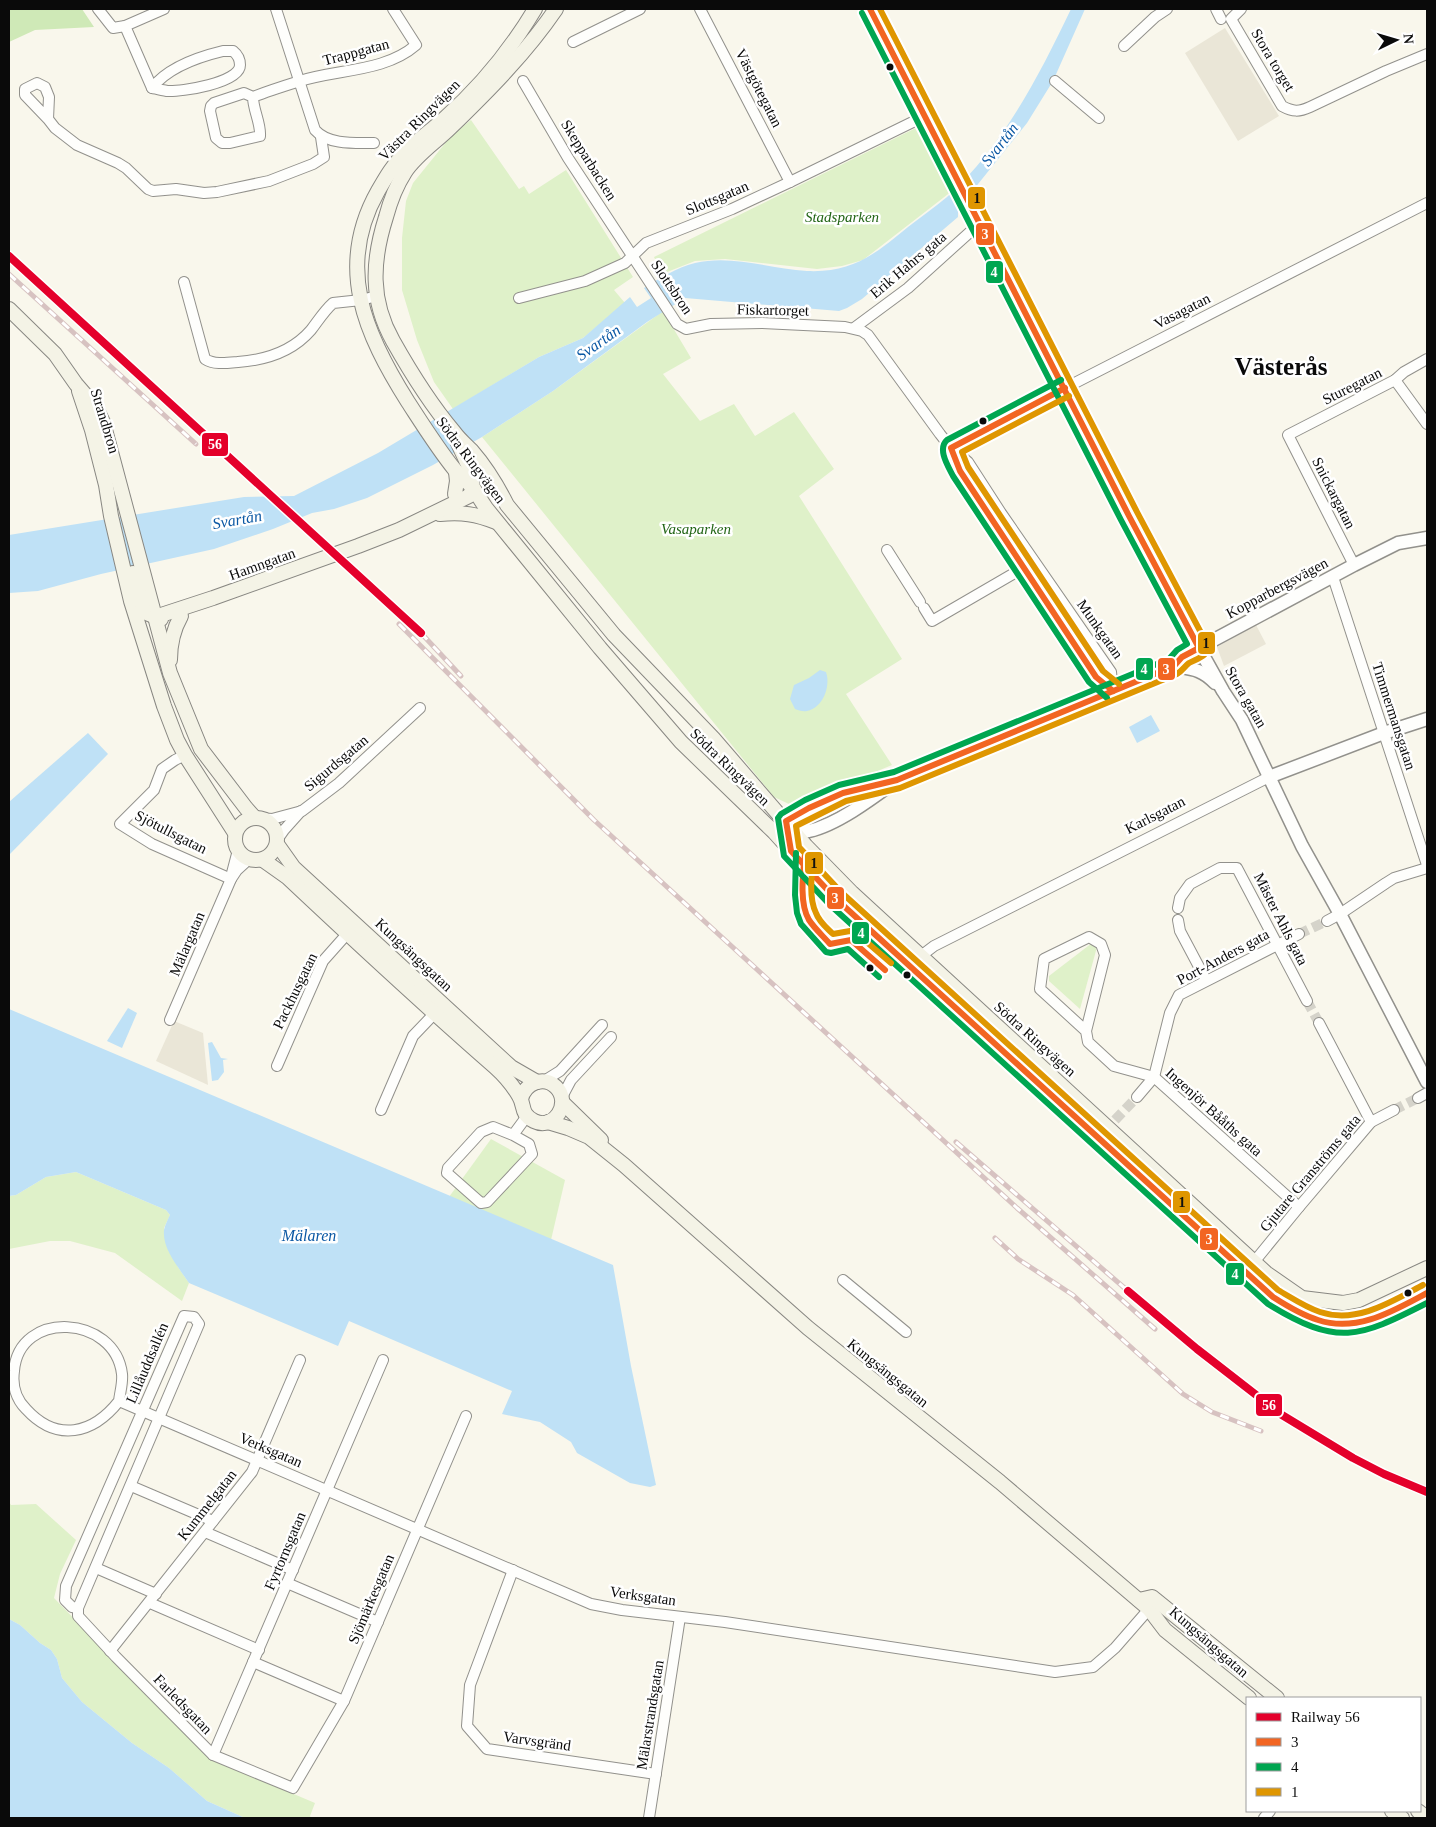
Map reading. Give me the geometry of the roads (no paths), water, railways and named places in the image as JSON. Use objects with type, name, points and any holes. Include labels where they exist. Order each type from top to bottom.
[{"type":"main road","name":"Västra Ringvägen","points":[[361,300],[357,282],[359,239],[371,204],[389,171],[404,154],[444,119],[482,80],[535,9]]},
{"type":"main road","name":"Västra Ringvägen","points":[[376,296],[374,276],[381,233],[393,195],[405,172],[423,152],[450,129],[510,68],[526,50],[556,9]]},
{"type":"main road","name":"Södra Ringvägen","points":[[376,296],[392,340],[422,388],[466,450],[614,636],[714,738],[785,829],[791,851],[819,882],[909,965],[1108,1129]]},
{"type":"main road","name":"Södra Ringvägen","points":[[361,300],[366,324],[384,362],[453,467],[473,488],[486,508],[600,648],[681,742],[806,846],[852,893],[1108,1129],[1250,1268],[1273,1297],[1315,1320],[1331,1325],[1352,1326],[1366,1323],[1427,1293]]},
{"type":"main road","points":[[9,309],[55,354],[76,384]]},
{"type":"main road","name":"Strandbron","points":[[76,384],[92,430],[106,484],[118,515],[137,577],[137,624],[152,670]]},
{"type":"main road","name":"Strandbron","points":[[76,384],[95,406],[102,422],[118,515],[137,577]]},
{"type":"main road","points":[[466,450],[473,488],[485,491],[508,505]]},
{"type":"main road","points":[[453,467],[457,481],[455,494]]},
{"type":"main road","name":"Hamngatan","points":[[434,514],[455,494],[473,488]]},
{"type":"main road","name":"Hamngatan","points":[[155,617],[164,621],[213,598],[358,546],[434,514],[469,496],[473,488]]},
{"type":"main road","points":[[434,514],[455,512],[476,514],[498,523]]},
{"type":"main road","points":[[137,577],[158,600],[167,604],[180,604],[183,612],[175,625],[172,636],[170,673]]},
{"type":"main road","points":[[137,577],[144,612],[155,617]]},
{"type":"main road","points":[[155,617],[149,625],[147,635],[152,670],[164,706],[185,755],[235,833]]},
{"type":"main road","points":[[155,617],[170,673],[201,749],[246,808],[257,817],[267,821],[274,828],[277,842],[274,852],[256,860],[241,854],[235,842],[235,833],[246,820],[257,817]]},
{"type":"main road","name":"Kungsängsgatan","points":[[277,842],[294,868],[511,1067],[540,1082]]},
{"type":"main road","name":"Kungsängsgatan","points":[[256,860],[287,877],[434,1014],[508,1078],[521,1099]]},
{"type":"main road","points":[[540,1082],[551,1083],[556,1087],[562,1100],[559,1114],[548,1122],[534,1121],[527,1116],[522,1107],[521,1099],[526,1089],[540,1082]]},
{"type":"main road","name":"Kungsängsgatan","points":[[562,1100],[624,1165]]},
{"type":"main road","name":"Kungsängsgatan","points":[[548,1122],[589,1137],[624,1165],[808,1328],[1000,1482],[1144,1604],[1165,1630],[1248,1697]]},
{"type":"main road","name":"Södra Ringvägen","points":[[1250,1268],[1266,1273],[1302,1298],[1343,1303],[1359,1300],[1427,1268]]},
{"type":"main road","points":[[1331,1325],[1339,1313],[1372,1302],[1376,1292]]},
{"type":"main road","name":"Kungsängsgatan","points":[[1144,1604],[1152,1597],[1276,1697]]},
{"type":"street","points":[[98,9],[113,28],[125,26],[164,9]]},
{"type":"street","points":[[276,9],[315,130],[320,136],[330,140],[374,143]]},
{"type":"street","name":"Trappgatan","points":[[253,97],[300,81],[391,60],[416,45],[393,9]]},
{"type":"street","points":[[573,42],[640,9]]},
{"type":"street","name":"Västgötegatan","points":[[700,9],[790,182]]},
{"type":"street","name":"Stora gatan","points":[[870,9],[1130,516],[1199,648],[1242,720],[1302,846],[1340,914],[1427,1082]]},
{"type":"street","name":"Stora torget","points":[[1216,9],[1226,19],[1282,106],[1294,111],[1301,111],[1427,54]]},
{"type":"street","points":[[1226,19],[1241,9]]},
{"type":"street","points":[[1124,46],[1162,10]]},
{"type":"street","points":[[125,26],[152,88]]},
{"type":"street","points":[[223,51],[233,51],[239,58],[240,67],[238,72],[219,82],[197,88],[168,91],[152,88],[158,80],[194,60],[223,51]]},
{"type":"street","name":"Skepparbacken","points":[[522,81],[568,158],[632,254]]},
{"type":"street","points":[[1055,81],[1100,118]]},
{"type":"street","points":[[244,93],[253,97],[253,104],[261,130],[260,136],[222,143],[216,138],[210,110],[211,106],[214,102],[244,93]]},
{"type":"street","name":"Slottsgatan","points":[[519,298],[585,281],[624,263],[646,243],[790,182],[925,116]]},
{"type":"street","points":[[48,119],[55,128],[77,145],[118,163],[153,191],[176,189],[210,193],[269,181],[313,164],[324,157],[320,136]]},
{"type":"street","name":"Vasagatan","points":[[951,448],[1427,203]]},
{"type":"street","name":"Erik Hahrs gata","points":[[854,328],[908,288],[980,223]]},
{"type":"street","name":"Slottsbron","points":[[632,254],[677,324],[686,329],[691,328]]},
{"type":"street","points":[[184,282],[201,349],[204,358],[209,362],[231,363],[258,360],[277,354],[289,349],[310,332],[333,303],[361,300],[376,296]]},
{"type":"street","name":"Fiskartorget","points":[[691,328],[711,324],[762,323],[854,328]]},
{"type":"street","name":"Munkgatan","points":[[854,328],[862,331],[872,339],[951,448],[968,462],[1111,672],[1113,691]]},
{"type":"street","name":"Sturegatan","points":[[1288,435],[1395,380],[1404,372],[1427,359]]},
{"type":"street","points":[[1395,380],[1427,424]]},
{"type":"street","name":"Snickargatan","points":[[1288,435],[1354,565]]},
{"type":"street","name":"Munkgatan","points":[[951,448],[960,472],[1096,677],[1113,691]]},
{"type":"street","name":"Kopparbergsvägen","points":[[785,829],[809,808],[843,793],[897,780],[1174,666],[1182,657],[1354,565],[1398,543],[1427,538]]},
{"type":"street","points":[[888,550],[932,621],[1035,560]]},
{"type":"street","name":"Timmermansgatan","points":[[1333,577],[1427,867]]},
{"type":"street","points":[[1174,666],[1206,674],[1223,691]]},
{"type":"street","name":"Sigurdsgatan","points":[[257,817],[272,819],[302,810],[339,783],[420,708]]},
{"type":"street","name":"Karlsgatan","points":[[909,965],[934,946],[1269,777],[1384,733],[1427,719]]},
{"type":"street","name":"Sjötullsgatan","points":[[201,749],[174,760],[162,769],[154,790],[120,824],[152,844],[231,879]]},
{"type":"street","name":"Kopparbergsvägen","points":[[785,829],[810,831],[823,826],[860,807],[897,780]]},
{"type":"street","points":[[277,842],[284,830],[302,810]]},
{"type":"street","name":"Kopparbergsvägen","points":[[806,846],[823,826]]},
{"type":"street","name":"Mälargatan","points":[[231,879],[238,850]]},
{"type":"street","name":"Mälargatan","points":[[170,1020],[231,879],[236,870],[256,860]]},
{"type":"street","points":[[1327,921],[1394,878],[1427,867]]},
{"type":"street","name":"Mäster Ahls gata","points":[[1178,908],[1180,898],[1190,884],[1220,868],[1236,868],[1307,1001]]},
{"type":"street","points":[[1178,920],[1180,931],[1206,980]]},
{"type":"street","name":"Packhusgatan","points":[[277,1066],[323,961],[348,934]]},
{"type":"street","name":"Port-Anders gata","points":[[1137,1097],[1154,1077],[1170,1013],[1179,995],[1300,934]]},
{"type":"street","name":"Ingenjör Bååths gata","points":[[1086,1031],[1040,988],[1044,959],[1089,937],[1101,944],[1105,955],[1086,1031],[1088,1042],[1114,1066],[1154,1077],[1298,1207]]},
{"type":"street","points":[[381,1110],[413,1036],[434,1014]]},
{"type":"street","points":[[1318,1023],[1371,1122]]},
{"type":"street","points":[[540,1082],[560,1071],[602,1025]]},
{"type":"street","points":[[562,1100],[571,1080],[611,1038]]},
{"type":"street","name":"Gjutare Granströms gata","points":[[1250,1268],[1298,1207],[1371,1122],[1394,1110]]},
{"type":"street","points":[[513,1134],[527,1116]]},
{"type":"street","points":[[494,1127],[513,1134],[529,1144],[532,1154],[487,1202],[481,1203],[447,1173],[448,1168],[480,1132],[494,1127]]},
{"type":"street","points":[[843,1280],[906,1332]]},
{"type":"street","name":"Lillåuddsallén","points":[[184,1316],[194,1317],[199,1324],[160,1418],[78,1608],[72,1607],[65,1600],[66,1586],[184,1316]]},
{"type":"street","points":[[57,1326],[85,1330],[108,1345],[117,1359],[122,1374],[119,1400],[102,1419],[81,1429],[62,1430],[49,1426],[40,1421],[22,1404],[14,1390],[14,1362],[25,1344],[42,1331],[57,1326]]},
{"type":"street","name":"Kummelgatan","points":[[110,1651],[150,1603],[252,1472],[300,1360]]},
{"type":"street","name":"Fyrtornsgatan","points":[[213,1755],[383,1360]]},
{"type":"street","name":"Verksgatan","points":[[119,1400],[590,1604],[1055,1672],[1093,1667],[1115,1648],[1144,1604]]},
{"type":"street","name":"Sjömärkesgatan","points":[[293,1788],[344,1701],[466,1416]]},
{"type":"street","points":[[131,1486],[213,1521]]},
{"type":"street","points":[[205,1532],[293,1570]]},
{"type":"street","points":[[96,1568],[156,1594]]},
{"type":"street","name":"Varvsgränd","points":[[513,1570],[470,1685],[467,1726],[487,1749],[656,1774]]},
{"type":"street","points":[[287,1583],[378,1622]]},
{"type":"street","points":[[150,1603],[259,1650]]},
{"type":"street","name":"Farledsgatan","points":[[78,1608],[78,1616],[110,1651],[213,1755],[293,1788]]},
{"type":"street","name":"Mälarstrandsgatan","points":[[649,1818],[680,1617]]},
{"type":"street","points":[[253,1662],[344,1701]]},
{"type":"water","name":"Svartån","points":[[1071,9],[1085,9],[1053,81],[1027,123],[958,209],[958,217],[862,299],[847,308],[839,311],[685,298],[647,322],[553,391],[482,437],[433,465],[367,498],[334,509],[312,513],[273,529],[214,549],[101,574],[38,591],[9,593],[9,535],[244,497],[294,496],[378,453],[539,357],[583,338],[630,297],[637,307],[651,298],[644,288],[681,268],[695,263],[723,260],[793,270],[823,271],[838,269],[862,260],[885,246],[947,197],[986,156],[1018,109]]},
{"type":"water","points":[[820,670],[826,672],[827,678],[826,690],[821,701],[813,709],[807,711],[795,709],[790,699],[794,685]]},
{"type":"water","points":[[1151,715],[1160,731],[1137,743],[1129,727]]},
{"type":"water","points":[[88,733],[108,754],[9,855],[9,802]]},
{"type":"water","points":[[128,1008],[137,1013],[122,1048],[107,1041]]},
{"type":"water","name":"Mälaren","points":[[9,1009],[613,1265],[631,1366],[656,1485],[650,1487],[630,1483],[577,1453],[571,1442],[540,1422],[502,1414],[512,1391],[349,1321],[338,1346],[189,1283],[168,1251],[164,1230],[170,1215],[166,1210],[76,1172],[46,1177],[16,1195],[9,1196]]},
{"type":"water","points":[[212,1042],[221,1058],[228,1059],[223,1060],[224,1072],[218,1080],[212,1081],[208,1043]]},
{"type":"water","points":[[9,1619],[20,1625],[51,1650],[57,1659],[62,1678],[82,1702],[132,1743],[169,1768],[207,1801],[245,1818],[9,1818]]},
{"type":"tunnel","points":[[1299,934],[1327,921]]},
{"type":"tunnel","points":[[1307,1001],[1319,1023]]},
{"type":"tunnel","points":[[1115,1120],[1137,1097]]},
{"type":"tunnel","points":[[1394,1110],[1418,1098]]},
{"type":"railway","points":[[9,274],[196,444]]},
{"type":"railway","points":[[399,624],[594,820],[1017,1208],[1155,1329]]},
{"type":"railway","points":[[421,633],[461,676]]},
{"type":"railway","points":[[956,1142],[1128,1291]]},
{"type":"railway","points":[[995,1238],[1018,1259],[1073,1295],[1183,1394],[1212,1412],[1261,1431]]},
{"type":"rail line","name":"56","points":[[9,256],[421,633]]},
{"type":"rail line","name":"56","points":[[1128,1291],[1197,1349],[1282,1415],[1353,1458],[1384,1474],[1427,1492]]},
{"type":"district","name":"Västerås","points":[[1281,366]]},
{"type":"park label","name":"Stadsparken","points":[[842,217]]},
{"type":"park label","name":"Vasaparken","points":[[696,529]]}]
